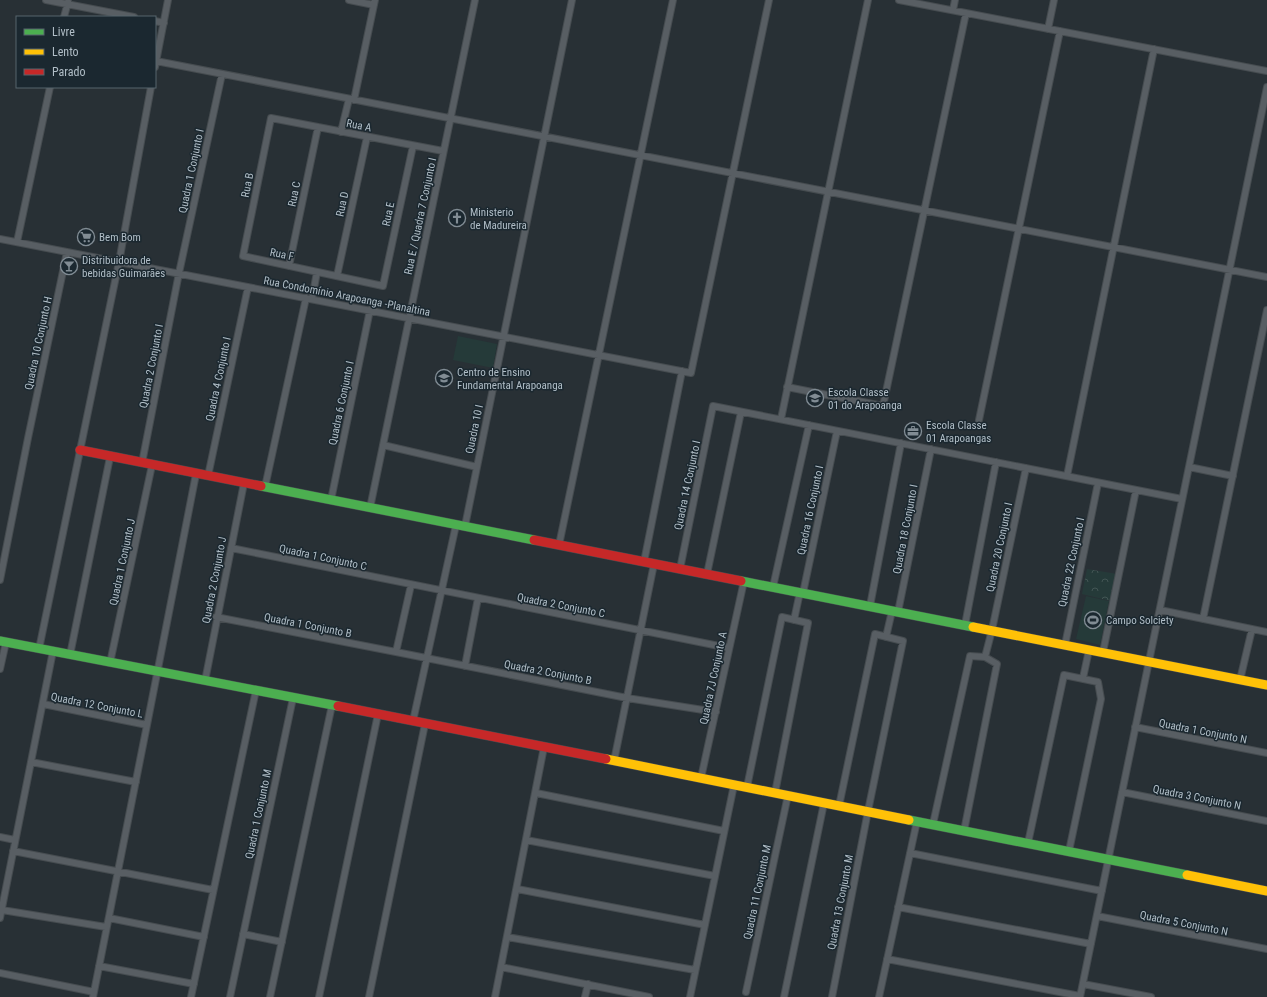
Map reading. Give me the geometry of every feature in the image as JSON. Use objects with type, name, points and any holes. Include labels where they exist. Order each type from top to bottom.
[{"type":"street","points":[[46,0],[68,2],[130,16]]},
{"type":"street","points":[[168,0],[156,64],[222,74],[1267,277]]},
{"type":"street","points":[[341,132],[351,99],[374,2],[349,0]]},
{"type":"street","name":"Rua E / Quadra 7 Conjunto I","points":[[370,508],[475,0]]},
{"type":"street","name":"Quadra 10 I","points":[[413,721],[442,591],[477,467],[572,0]]},
{"type":"street","points":[[559,545],[672,0]]},
{"type":"street","points":[[733,173],[769,0]]},
{"type":"street","points":[[781,419],[868,0]]},
{"type":"street","points":[[899,0],[1267,71]]},
{"type":"street","points":[[953,10],[955,0]]},
{"type":"street","points":[[1048,29],[1054,0]]},
{"type":"street","points":[[64,16],[68,2]]},
{"type":"street","points":[[788,386],[883,406],[966,13]]},
{"type":"street","points":[[156,21],[164,23]]},
{"type":"street","points":[[979,420],[1060,31]]},
{"type":"street","points":[[1067,476],[1154,49]]},
{"type":"street","name":"Quadra 1 Conjunto I","points":[[179,273],[222,74]]},
{"type":"street","points":[[888,959],[1080,997],[1267,86]]},
{"type":"street","points":[[17,242],[50,88]]},
{"type":"street","points":[[38,649],[119,262],[151,88]]},
{"type":"street","name":"Rua A","points":[[271,118],[443,152]]},
{"type":"street","name":"Rua B","points":[[243,256],[271,118]]},
{"type":"street","name":"Rua C","points":[[289,266],[318,127]]},
{"type":"street","name":"Rua D","points":[[337,276],[367,137]]},
{"type":"street","name":"Rua E","points":[[383,286],[413,146]]},
{"type":"street","name":"Rua Condomínio Arapoanga -Planaltina","points":[[0,239],[691,373],[733,173]]},
{"type":"street","name":"Quadra 10 Conjunto H","points":[[0,580],[67,252]]},
{"type":"street","name":"Rua F","points":[[243,256],[383,286]]},
{"type":"street","points":[[265,487],[309,299],[317,272]]},
{"type":"street","name":"Quadra 2 Conjunto I","points":[[142,463],[179,273]]},
{"type":"street","name":"Quadra 4 Conjunto I","points":[[208,476],[248,287]]},
{"type":"street","name":"Quadra 6 Conjunto I","points":[[331,500],[370,310]]},
{"type":"street","points":[[1204,620],[1267,310]]},
{"type":"street","points":[[644,562],[682,371]]},
{"type":"street","name":"Quadra 14 Conjunto I","points":[[680,569],[713,406],[741,412]]},
{"type":"street","points":[[707,574],[741,412],[1182,499]]},
{"type":"street","name":"Quadra 16 Conjunto I","points":[[774,587],[809,425]]},
{"type":"street","name":"Quadra 16 Conjunto I","points":[[794,620],[837,431]]},
{"type":"street","name":"Quadra 18 Conjunto I","points":[[870,606],[901,443]]},
{"type":"street","points":[[383,445],[477,467]]},
{"type":"street","points":[[80,450],[1267,685]]},
{"type":"street","name":"Quadra 18 Conjunto I","points":[[886,637],[895,611],[931,450]]},
{"type":"street","points":[[70,655],[110,457]]},
{"type":"street","name":"Quadra 20 Conjunto I","points":[[965,625],[996,462]]},
{"type":"street","name":"Quadra 1 Conjunto J","points":[[110,663],[152,465]]},
{"type":"street","points":[[1189,467],[1233,476]]},
{"type":"street","name":"Quadra 20 Conjunto I","points":[[984,657],[992,630],[1026,468]]},
{"type":"street","points":[[0,973],[93,994],[196,474]]},
{"type":"street","name":"Quadra 2 Conjunto J","points":[[205,681],[216,617],[244,482]]},
{"type":"street","name":"Quadra 22 Conjunto I","points":[[1065,645],[1098,482]]},
{"type":"street","points":[[1103,652],[1136,490]]},
{"type":"street","name":"Quadra 1 Conjunto C","points":[[230,548],[442,591]]},
{"type":"street","points":[[614,761],[654,564]]},
{"type":"street","name":"Quadra 7J Conjunto A","points":[[701,778],[744,581]]},
{"type":"street","points":[[396,652],[410,585]]},
{"type":"street","name":"Quadra 2 Conjunto C","points":[[442,591],[729,648]]},
{"type":"street","points":[[465,666],[478,598]]},
{"type":"street","points":[[1160,610],[1267,632]]},
{"type":"street","name":"Quadra 1 Conjunto B","points":[[216,617],[427,658]]},
{"type":"street","points":[[748,787],[782,618],[794,620],[808,624],[775,793]]},
{"type":"street","points":[[1240,680],[1252,629]]},
{"type":"street","points":[[839,806],[875,634],[886,637]]},
{"type":"street","name":"Quadra 13 Conjunto M","points":[[832,997],[903,641],[886,637]]},
{"type":"street","points":[[0,669],[3,642],[378,714],[1267,891]]},
{"type":"street","points":[[1083,678],[1089,650]]},
{"type":"street","points":[[0,918],[53,651]]},
{"type":"street","points":[[933,824],[970,656],[984,657],[997,664],[964,830]]},
{"type":"street","name":"Quadra 2 Conjunto B","points":[[427,658],[627,698],[716,712]]},
{"type":"street","points":[[1028,843],[1064,675],[1083,678],[1098,682],[1101,699],[1069,851]]},
{"type":"street","points":[[191,997],[256,690]]},
{"type":"street","name":"Quadra 1 Conjunto M","points":[[230,997],[293,698]]},
{"type":"street","name":"Quadra 12 Conjunto L","points":[[43,704],[147,725]]},
{"type":"street","points":[[270,997],[332,705]]},
{"type":"street","points":[[318,997],[378,714]]},
{"type":"street","points":[[369,997],[426,724]]},
{"type":"street","name":"Quadra 1 Conjunto N","points":[[1136,727],[1267,753]]},
{"type":"street","points":[[495,997],[544,747]]},
{"type":"street","points":[[31,762],[136,782]]},
{"type":"street","points":[[690,997],[734,785]]},
{"type":"street","name":"Quadra 3 Conjunto N","points":[[1122,792],[1267,821]]},
{"type":"street","points":[[536,793],[724,831]]},
{"type":"street","name":"Quadra 11 Conjunto M","points":[[746,992],[788,795]]},
{"type":"street","points":[[784,997],[824,803]]},
{"type":"street","points":[[879,997],[917,821]]},
{"type":"street","points":[[0,837],[15,840]]},
{"type":"street","points":[[526,840],[715,876]]},
{"type":"street","points":[[13,851],[214,890]]},
{"type":"street","points":[[910,853],[1102,891]]},
{"type":"street","points":[[517,889],[705,925]]},
{"type":"street","points":[[898,907],[1091,944]]},
{"type":"street","points":[[2,910],[106,927]]},
{"type":"street","name":"Quadra 5 Conjunto N","points":[[1097,916],[1267,949]]},
{"type":"street","points":[[109,918],[204,936]]},
{"type":"street","points":[[243,934],[282,942]]},
{"type":"street","points":[[507,937],[695,970]]},
{"type":"street","points":[[99,966],[194,984]]},
{"type":"street","points":[[501,967],[649,997]]},
{"type":"street","points":[[585,997],[588,984]]},
{"type":"street","points":[[1083,984],[1151,997]]},
{"type":"green space","points":[[458,336],[497,344],[493,368],[453,360]]},
{"type":"green space","points":[[1087,569],[1117,574],[1111,601],[1082,594]]},
{"type":"green space","name":"Campo Solciety","points":[[1086,596],[1109,601],[1100,645],[1076,639]]},
{"type":"traffic: fast","points":[[261,486],[534,540]]},
{"type":"traffic: fast","points":[[741,581],[973,627]]},
{"type":"traffic: fast","points":[[0,641],[338,706]]},
{"type":"traffic: fast","points":[[909,820],[1187,875]]},
{"type":"traffic: slow","points":[[973,627],[1267,685]]},
{"type":"traffic: slow","points":[[606,759],[909,820]]},
{"type":"traffic: slow","points":[[1187,875],[1267,891]]},
{"type":"traffic: jam","points":[[80,450],[261,486]]},
{"type":"traffic: jam","points":[[534,540],[741,581]]},
{"type":"traffic: jam","points":[[338,706],[606,759]]},
{"type":"place","name":"Ministerio de Madureira","points":[[457,218]]},
{"type":"place","name":"Bem Bom","points":[[86,237]]},
{"type":"place","name":"Distribuidora de bebidas Guimarães","points":[[69,266]]},
{"type":"place","name":"Centro de Ensino Fundamental Arapoanga","points":[[444,378]]},
{"type":"place","name":"Escola Classe 01 do Arapoanga","points":[[815,398]]},
{"type":"place","name":"Escola Classe 01 Arapoangas","points":[[913,431]]},
{"type":"place","name":"Campo Solciety","points":[[1093,620]]}]
